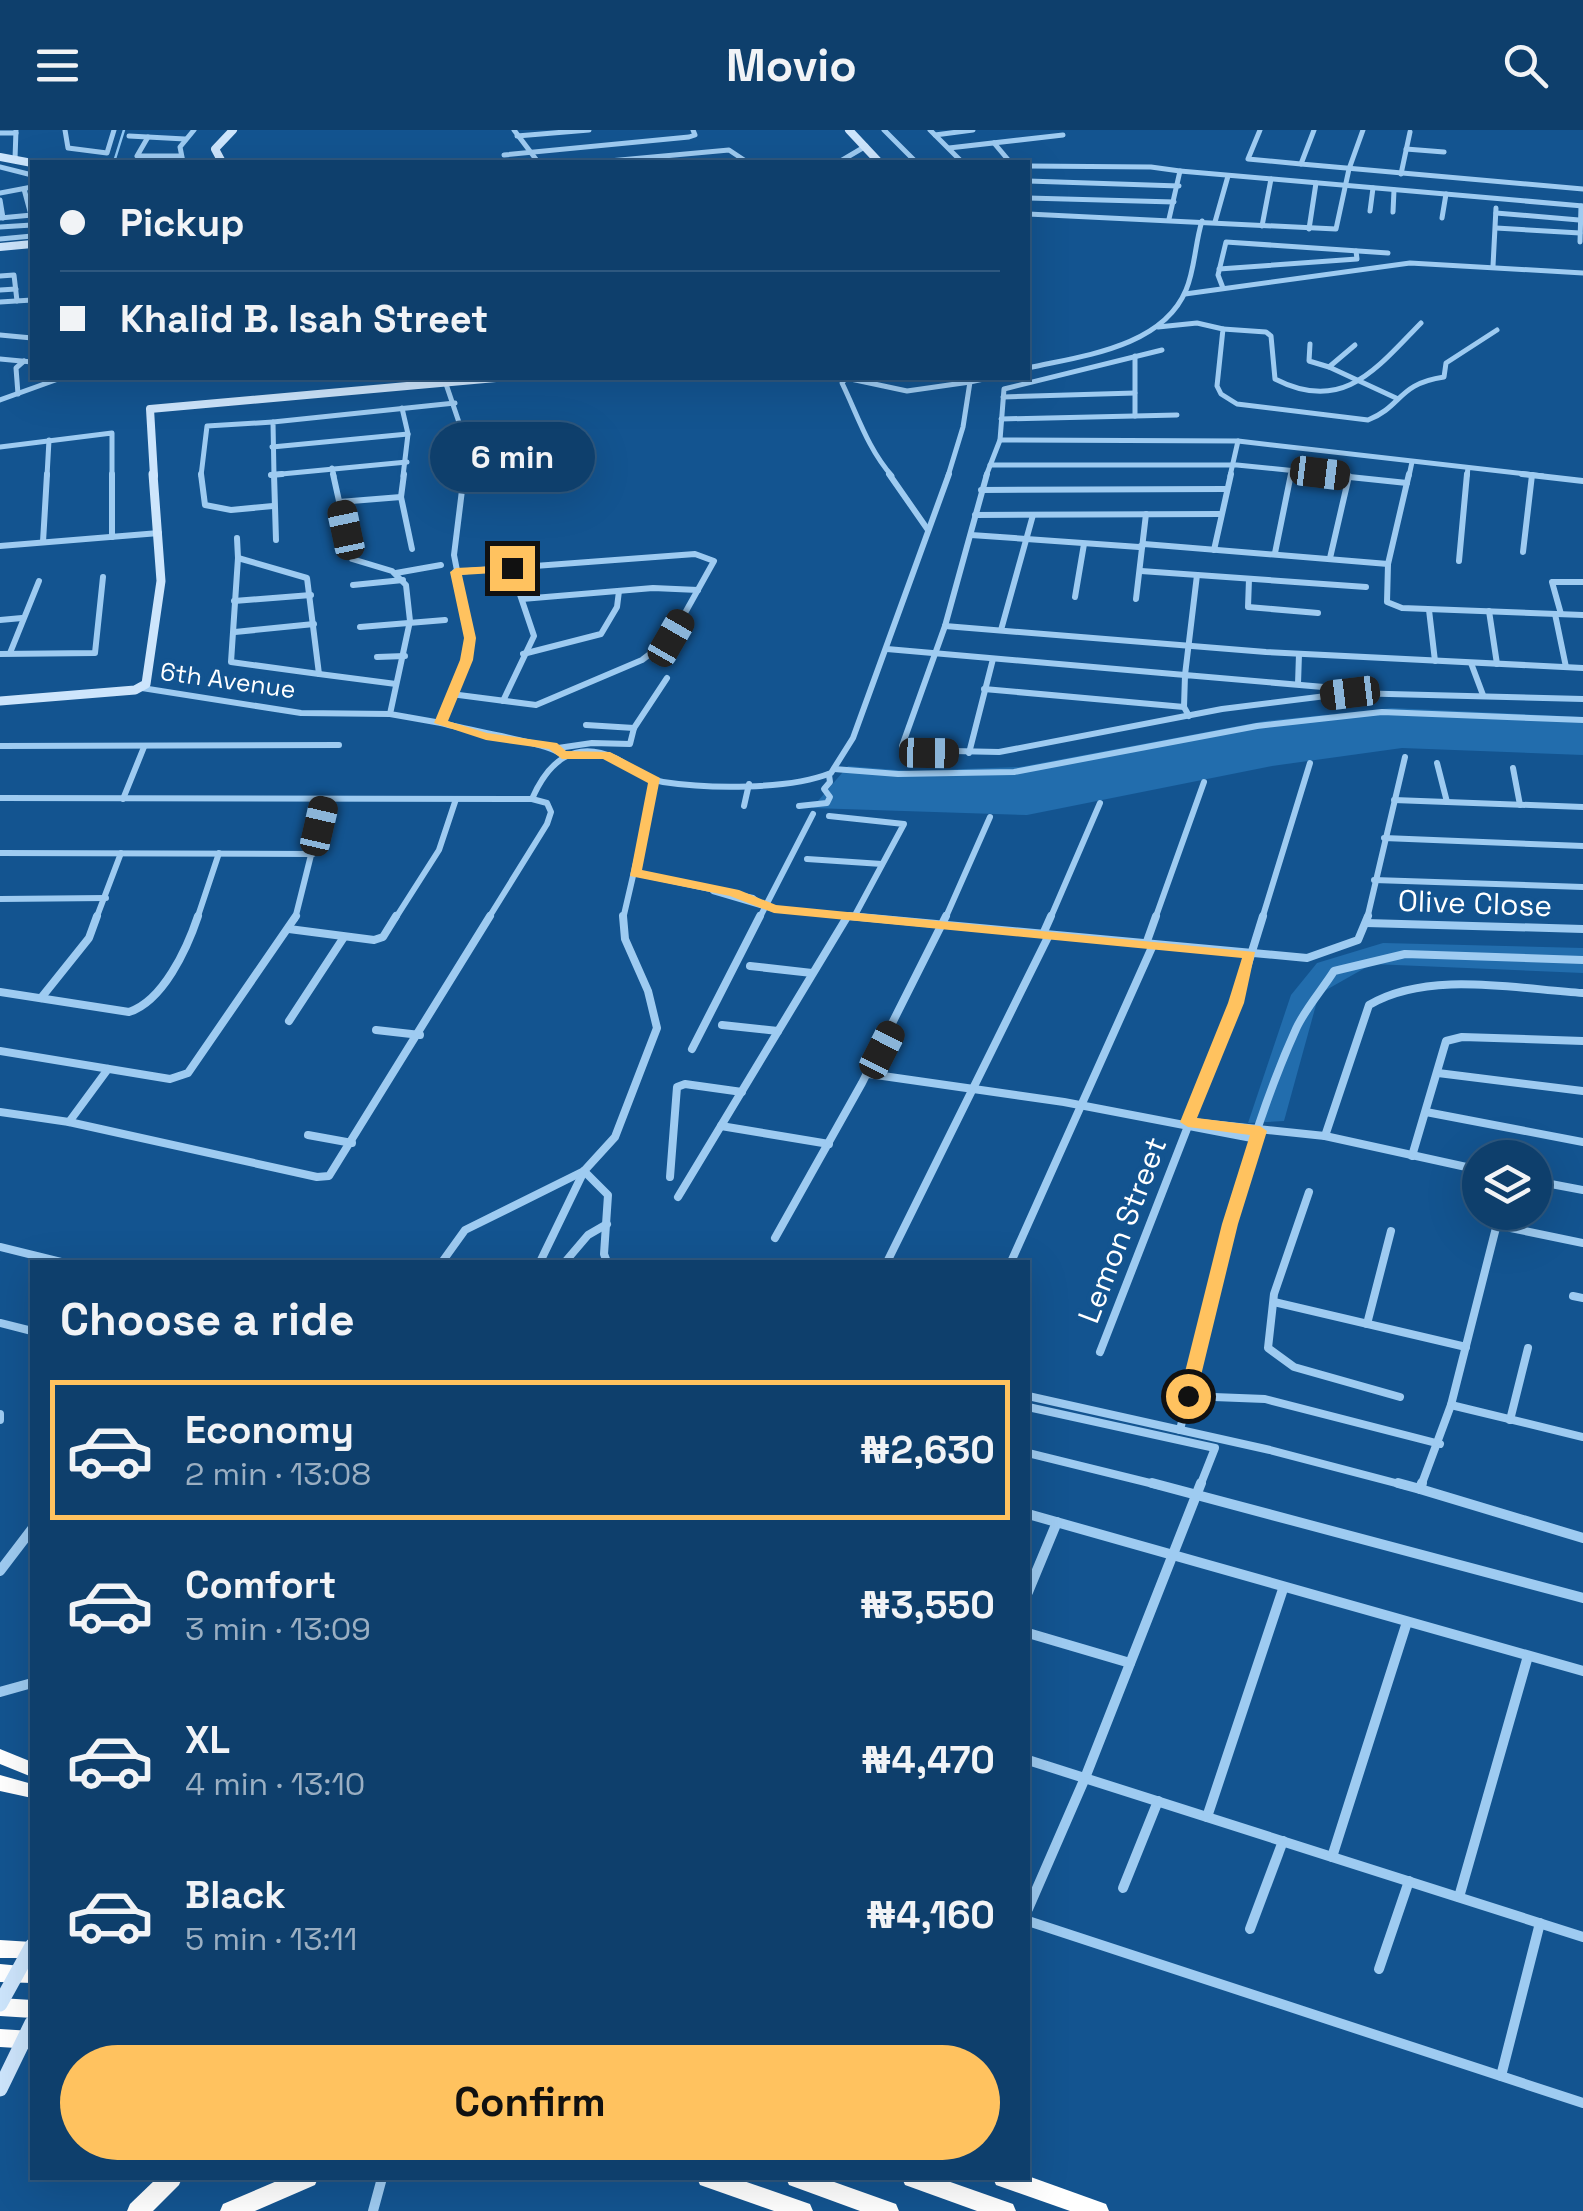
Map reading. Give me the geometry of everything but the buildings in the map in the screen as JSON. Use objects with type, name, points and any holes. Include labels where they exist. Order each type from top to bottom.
[{"type":"highway","points":[[0,1756],[30,1769]]},
{"type":"highway","points":[[0,1783],[30,1790]]},
{"type":"highway","points":[[0,1948],[30,1948]]},
{"type":"highway","points":[[0,1972],[30,1974]]},
{"type":"highway","points":[[0,2005],[30,2009]]},
{"type":"highway","points":[[0,2038],[30,2040]]},
{"type":"highway","points":[[138,2211],[169,2180]]},
{"type":"highway","points":[[230,2211],[301,2180]]},
{"type":"highway","points":[[714,2180],[802,2211]]},
{"type":"highway","points":[[802,2180],[888,2211]]},
{"type":"highway","points":[[918,2180],[1005,2211]]},
{"type":"highway","points":[[1010,2180],[1098,2211]]},
{"type":"street","points":[[65,130],[68,148],[102,154],[107,153],[114,130]]},
{"type":"street","points":[[179,156],[185,139],[194,130]]},
{"type":"street","points":[[221,160],[214,149],[233,130]]},
{"type":"street","points":[[515,133],[589,130]]},
{"type":"street","points":[[504,154],[689,137],[696,135],[693,130]]},
{"type":"street","points":[[849,130],[876,160]]},
{"type":"street","points":[[884,130],[914,160]]},
{"type":"street","points":[[930,130],[960,160]]},
{"type":"street","points":[[935,135],[973,130]]},
{"type":"street","points":[[948,148],[1064,134],[1059,130]]},
{"type":"street","points":[[1260,130],[1248,158],[1583,189]]},
{"type":"street","points":[[1302,164],[1314,130]]},
{"type":"street","points":[[1030,214],[1338,228],[1349,169],[1363,130]]},
{"type":"street","points":[[575,131],[581,139]]},
{"type":"street","points":[[0,133],[16,132],[15,159]]},
{"type":"street","points":[[1402,174],[1410,132]]},
{"type":"street","points":[[515,133],[536,160]]},
{"type":"street","points":[[130,136],[185,139]]},
{"type":"street","points":[[148,137],[137,156],[179,156]]},
{"type":"street","points":[[994,143],[1008,160]]},
{"type":"street","points":[[844,160],[866,146]]},
{"type":"street","points":[[1406,149],[1444,152]]},
{"type":"street","points":[[620,160],[729,150],[738,152],[744,160]]},
{"type":"street","points":[[0,156],[30,163]]},
{"type":"street","points":[[179,156],[182,160]]},
{"type":"street","points":[[0,166],[30,174]]},
{"type":"street","points":[[1030,166],[1151,167],[1582,206],[1580,242]]},
{"type":"street","points":[[1169,219],[1180,172]]},
{"type":"street","points":[[1412,191],[1416,175]]},
{"type":"street","points":[[1216,222],[1228,176]]},
{"type":"street","points":[[1262,226],[1270,180]]},
{"type":"street","points":[[1030,183],[1179,186]]},
{"type":"street","points":[[1309,229],[1316,183]]},
{"type":"street","points":[[1030,186],[1036,197]]},
{"type":"street","points":[[30,188],[0,197],[1,218],[30,215]]},
{"type":"street","points":[[1370,212],[1373,188]]},
{"type":"street","points":[[24,189],[30,205]]},
{"type":"street","points":[[1393,212],[1394,190]]},
{"type":"street","points":[[1442,218],[1446,194]]},
{"type":"street","points":[[1030,198],[1174,202]]},
{"type":"street","points":[[1493,266],[1496,198]]},
{"type":"street","points":[[1496,213],[1580,220]]},
{"type":"street","points":[[1158,327],[1185,294],[1199,221]]},
{"type":"street","points":[[0,227],[30,224]]},
{"type":"street","points":[[1496,228],[1580,233]]},
{"type":"street","points":[[0,239],[30,236]]},
{"type":"street","points":[[1222,288],[1219,269],[1226,242],[1388,253]]},
{"type":"street","points":[[0,247],[30,244]]},
{"type":"street","points":[[1219,269],[1356,259],[1356,251]]},
{"type":"street","points":[[1269,253],[1269,265]]},
{"type":"street","points":[[1185,294],[1410,264],[1583,273]]},
{"type":"street","points":[[0,276],[14,275],[17,301]]},
{"type":"street","points":[[0,290],[16,289]]},
{"type":"street","points":[[0,302],[30,300]]},
{"type":"street","points":[[1030,368],[1112,347],[1158,327],[1197,322],[1223,329],[1258,329],[1271,336],[1274,375],[1286,385],[1336,394],[1360,381],[1422,323]]},
{"type":"street","points":[[1223,329],[1217,386],[1221,394],[1237,404],[1368,420],[1378,416],[1416,381],[1444,377],[1446,364],[1497,330]]},
{"type":"street","points":[[0,334],[30,338]]},
{"type":"street","points":[[1310,344],[1309,360],[1396,398]]},
{"type":"street","points":[[1329,367],[1355,345]]},
{"type":"street","points":[[1162,350],[1008,386],[1003,397],[1000,440],[981,490],[944,626],[902,746],[913,752],[1000,752],[1250,704],[1369,692]]},
{"type":"street","points":[[1135,356],[1135,416]]},
{"type":"street","points":[[0,359],[30,362]]},
{"type":"street","points":[[18,394],[16,368],[24,361]]},
{"type":"street","points":[[0,400],[55,380]]},
{"type":"street","points":[[142,688],[160,605],[160,533],[149,443],[150,409],[479,380]]},
{"type":"street","points":[[844,380],[842,383],[871,452],[903,490],[928,530]]},
{"type":"street","points":[[852,380],[890,392],[922,393],[979,380]]},
{"type":"street","points":[[824,788],[848,747],[886,649],[960,437],[970,382]]},
{"type":"street","points":[[441,723],[466,660],[470,638],[456,572],[455,539],[467,446],[446,384]]},
{"type":"street","points":[[1003,397],[1134,393]]},
{"type":"street","points":[[273,506],[231,510],[205,505],[201,472],[206,426],[455,404]]},
{"type":"street","points":[[402,408],[408,434],[400,496],[412,550]]},
{"type":"street","points":[[1001,419],[1178,415]]},
{"type":"street","points":[[272,422],[276,540]]},
{"type":"street","points":[[0,447],[112,434],[112,537]]},
{"type":"street","points":[[272,447],[408,434]]},
{"type":"street","points":[[43,542],[49,440]]},
{"type":"street","points":[[1000,440],[1238,441],[1583,481]]},
{"type":"street","points":[[1214,550],[1238,441]]},
{"type":"street","points":[[272,475],[407,462]]},
{"type":"street","points":[[1412,462],[1388,564],[1387,602],[1402,608],[1429,610],[1583,615]]},
{"type":"street","points":[[990,465],[1232,465],[1406,483]]},
{"type":"street","points":[[332,468],[352,559],[396,573],[441,566]]},
{"type":"street","points":[[1459,562],[1468,468]]},
{"type":"street","points":[[1275,554],[1292,470]]},
{"type":"street","points":[[1523,552],[1532,475]]},
{"type":"street","points":[[1330,558],[1348,476]]},
{"type":"street","points":[[981,490],[1225,490]]},
{"type":"street","points":[[339,502],[400,496]]},
{"type":"street","points":[[1001,630],[1033,514]]},
{"type":"street","points":[[1136,600],[1146,514]]},
{"type":"street","points":[[975,515],[1220,514]]},
{"type":"street","points":[[0,546],[160,533]]},
{"type":"street","points":[[971,535],[1139,547],[1144,544],[1388,564]]},
{"type":"street","points":[[237,538],[235,632],[230,658],[236,664],[396,684]]},
{"type":"street","points":[[1075,597],[1084,544]]},
{"type":"street","points":[[451,694],[544,703],[654,653],[671,638],[714,561],[702,554],[456,572]]},
{"type":"street","points":[[238,558],[305,576],[311,595],[318,676]]},
{"type":"street","points":[[503,701],[534,633],[512,568]]},
{"type":"street","points":[[1141,570],[1366,588]]},
{"type":"street","points":[[390,714],[410,623],[403,580],[396,573]]},
{"type":"street","points":[[1189,716],[1184,707],[1197,575]]},
{"type":"street","points":[[0,654],[95,652],[103,577]]},
{"type":"street","points":[[1249,579],[1248,607],[1318,613]]},
{"type":"street","points":[[353,584],[403,580]]},
{"type":"street","points":[[10,653],[39,581]]},
{"type":"street","points":[[1566,667],[1552,582],[1583,582]]},
{"type":"street","points":[[522,598],[698,590]]},
{"type":"street","points":[[523,654],[601,634],[617,607],[619,591]]},
{"type":"street","points":[[234,602],[311,595]]},
{"type":"street","points":[[1429,610],[1435,661]]},
{"type":"street","points":[[1488,611],[1498,664]]},
{"type":"street","points":[[0,620],[22,618]]},
{"type":"street","points":[[360,627],[445,620]]},
{"type":"street","points":[[235,632],[314,624]]},
{"type":"street","points":[[944,626],[1299,654],[1583,668]]},
{"type":"street","points":[[886,649],[1369,692],[1583,699]]},
{"type":"street","points":[[1298,684],[1299,654]]},
{"type":"street","points":[[377,658],[405,656]]},
{"type":"street","points":[[969,753],[993,659]]},
{"type":"street","points":[[1471,663],[1483,695]]},
{"type":"street","points":[[532,799],[543,770],[560,752],[592,743],[633,742],[634,728],[667,678]]},
{"type":"street","points":[[1248,680],[1250,704]]},
{"type":"street","name":"6th Avenue","points":[[0,701],[142,688],[292,710],[371,717],[390,714],[560,752]]},
{"type":"street","points":[[984,689],[1184,707]]},
{"type":"street","points":[[796,784],[831,772],[1014,772],[1257,726],[1382,712],[1583,720]]},
{"type":"street","points":[[586,726],[634,728]]},
{"type":"street","points":[[0,746],[339,746]]},
{"type":"street","points":[[123,798],[144,747]]},
{"type":"street","points":[[560,752],[605,755],[655,781],[796,784],[824,788],[830,797],[826,802],[800,806]]},
{"type":"street","points":[[635,873],[764,907],[1250,955],[1322,956],[1358,940],[1366,923],[1404,757]]},
{"type":"street","name":"Lemon Street","points":[[1100,1352],[1236,1003],[1310,763]]},
{"type":"street","points":[[1437,763],[1447,802]]},
{"type":"street","points":[[1513,768],[1520,805]]},
{"type":"street","points":[[541,1260],[584,1171],[615,1136],[657,1028],[648,991],[623,927],[622,913],[655,781]]},
{"type":"street","points":[[1011,1260],[1150,944],[1204,782]]},
{"type":"street","points":[[744,806],[748,784]]},
{"type":"street","points":[[0,798],[532,799],[550,808],[547,824],[334,1173],[323,1178],[69,1122],[0,1112]]},
{"type":"street","points":[[0,1050],[170,1079],[188,1073],[301,906],[325,799]]},
{"type":"street","points":[[289,929],[374,940],[383,937],[439,850],[456,799]]},
{"type":"street","points":[[1394,800],[1583,807]]},
{"type":"street","points":[[889,1260],[1046,935],[1100,803]]},
{"type":"street","points":[[692,1048],[813,814]]},
{"type":"street","points":[[678,1198],[812,974],[851,917],[902,821],[829,816]]},
{"type":"street","points":[[776,1238],[869,1074],[946,926],[990,818]]},
{"type":"street","points":[[1384,838],[1583,846]]},
{"type":"street","points":[[0,853],[312,854]]},
{"type":"street","points":[[41,998],[89,938],[121,853]]},
{"type":"street","points":[[0,992],[129,1012],[145,1006],[188,946],[219,853]]},
{"type":"street","points":[[807,859],[882,864]]},
{"type":"street","name":"Olive Close","points":[[1374,880],[1583,887]]},
{"type":"street","points":[[0,899],[106,898]]},
{"type":"street","name":"Olive Close","points":[[1366,923],[1583,928]]},
{"type":"street","points":[[289,1021],[344,936]]},
{"type":"street","points":[[1180,1430],[1230,1224],[1258,1135],[1296,1027],[1334,971],[1405,954],[1583,960]]},
{"type":"street","points":[[750,966],[812,974]]},
{"type":"street","points":[[1325,1136],[1369,1005],[1382,994],[1418,988],[1583,992]]},
{"type":"street","points":[[722,1024],[778,1031]]},
{"type":"street","points":[[376,1030],[420,1034]]},
{"type":"street","points":[[1412,1156],[1442,1046],[1451,1039],[1583,1041]]},
{"type":"street","points":[[69,1122],[108,1069]]},
{"type":"street","points":[[1438,1072],[1583,1091]]},
{"type":"street","points":[[869,1074],[975,1086],[1258,1135],[1278,1129],[1325,1136],[1462,1166]]},
{"type":"street","points":[[670,1177],[677,1087],[686,1084],[742,1092]]},
{"type":"street","points":[[1426,1112],[1583,1142]]},
{"type":"street","points":[[720,1126],[830,1144]]},
{"type":"street","points":[[308,1135],[352,1143]]},
{"type":"street","points":[[584,1171],[608,1196],[606,1260]]},
{"type":"street","points":[[443,1260],[465,1230],[584,1171]]},
{"type":"street","points":[[1552,1184],[1583,1190]]},
{"type":"street","points":[[1309,1192],[1293,1230],[1265,1338],[1278,1359],[1317,1375],[1400,1396]]},
{"type":"street","points":[[567,1260],[588,1234],[607,1224]]},
{"type":"street","points":[[1420,1489],[1452,1405],[1495,1230]]},
{"type":"street","points":[[1522,1230],[1583,1242]]},
{"type":"street","points":[[1367,1324],[1390,1231]]},
{"type":"street","points":[[0,1247],[53,1260]]},
{"type":"street","points":[[1274,1302],[1466,1347]]},
{"type":"street","points":[[0,1323],[30,1330]]},
{"type":"street","points":[[1510,1420],[1528,1348]]},
{"type":"street","points":[[1030,1396],[1420,1489],[1583,1538]]},
{"type":"street","points":[[1188,1396],[1266,1399],[1440,1444]]},
{"type":"street","points":[[1452,1405],[1583,1437]]},
{"type":"street","points":[[1030,1406],[1215,1448],[1085,1778],[1030,1904]]},
{"type":"street","points":[[1030,1453],[1583,1598]]},
{"type":"street","points":[[1030,1515],[1583,1671]]},
{"type":"street","points":[[1030,1587],[1057,1522]]},
{"type":"street","points":[[0,1572],[30,1532]]},
{"type":"street","points":[[1207,1817],[1283,1589]]},
{"type":"street","points":[[1332,1857],[1407,1622]]},
{"type":"street","points":[[1030,1634],[1130,1663]]},
{"type":"street","points":[[1459,1898],[1528,1656]]},
{"type":"street","points":[[0,1692],[30,1684]]},
{"type":"street","points":[[1030,1761],[1583,1937]]},
{"type":"street","points":[[1122,1888],[1158,1801]]},
{"type":"street","points":[[1250,1929],[1283,1841]]},
{"type":"street","points":[[1379,1969],[1409,1882]]},
{"type":"street","points":[[1030,1922],[1583,2104]]},
{"type":"street","points":[[1501,2076],[1540,1924]]},
{"type":"street","points":[[0,2005],[30,1952]]},
{"type":"street","points":[[0,2089],[30,2027]]},
{"type":"street","points":[[374,2211],[382,2180]]},
{"type":"shaded area","points":[[1392,708],[1583,717],[1583,755],[1402,748],[1272,766],[1027,815],[812,808],[848,766],[909,771],[1020,767],[1265,721]]},
{"type":"shaded area","points":[[1383,943],[1583,948],[1583,973],[1372,964],[1319,994],[1284,1121],[1248,1123],[1291,995],[1317,963]]},
{"type":"waterway","points":[[115,160],[124,130]]},
{"type":"route","points":[[512,568],[456,572],[470,638],[466,660],[441,723],[486,736],[553,746],[562,756],[605,755],[655,781],[635,873],[734,893],[774,909],[1250,955],[1236,1003],[1188,1122],[1260,1131],[1230,1224],[1188,1396]]}]
